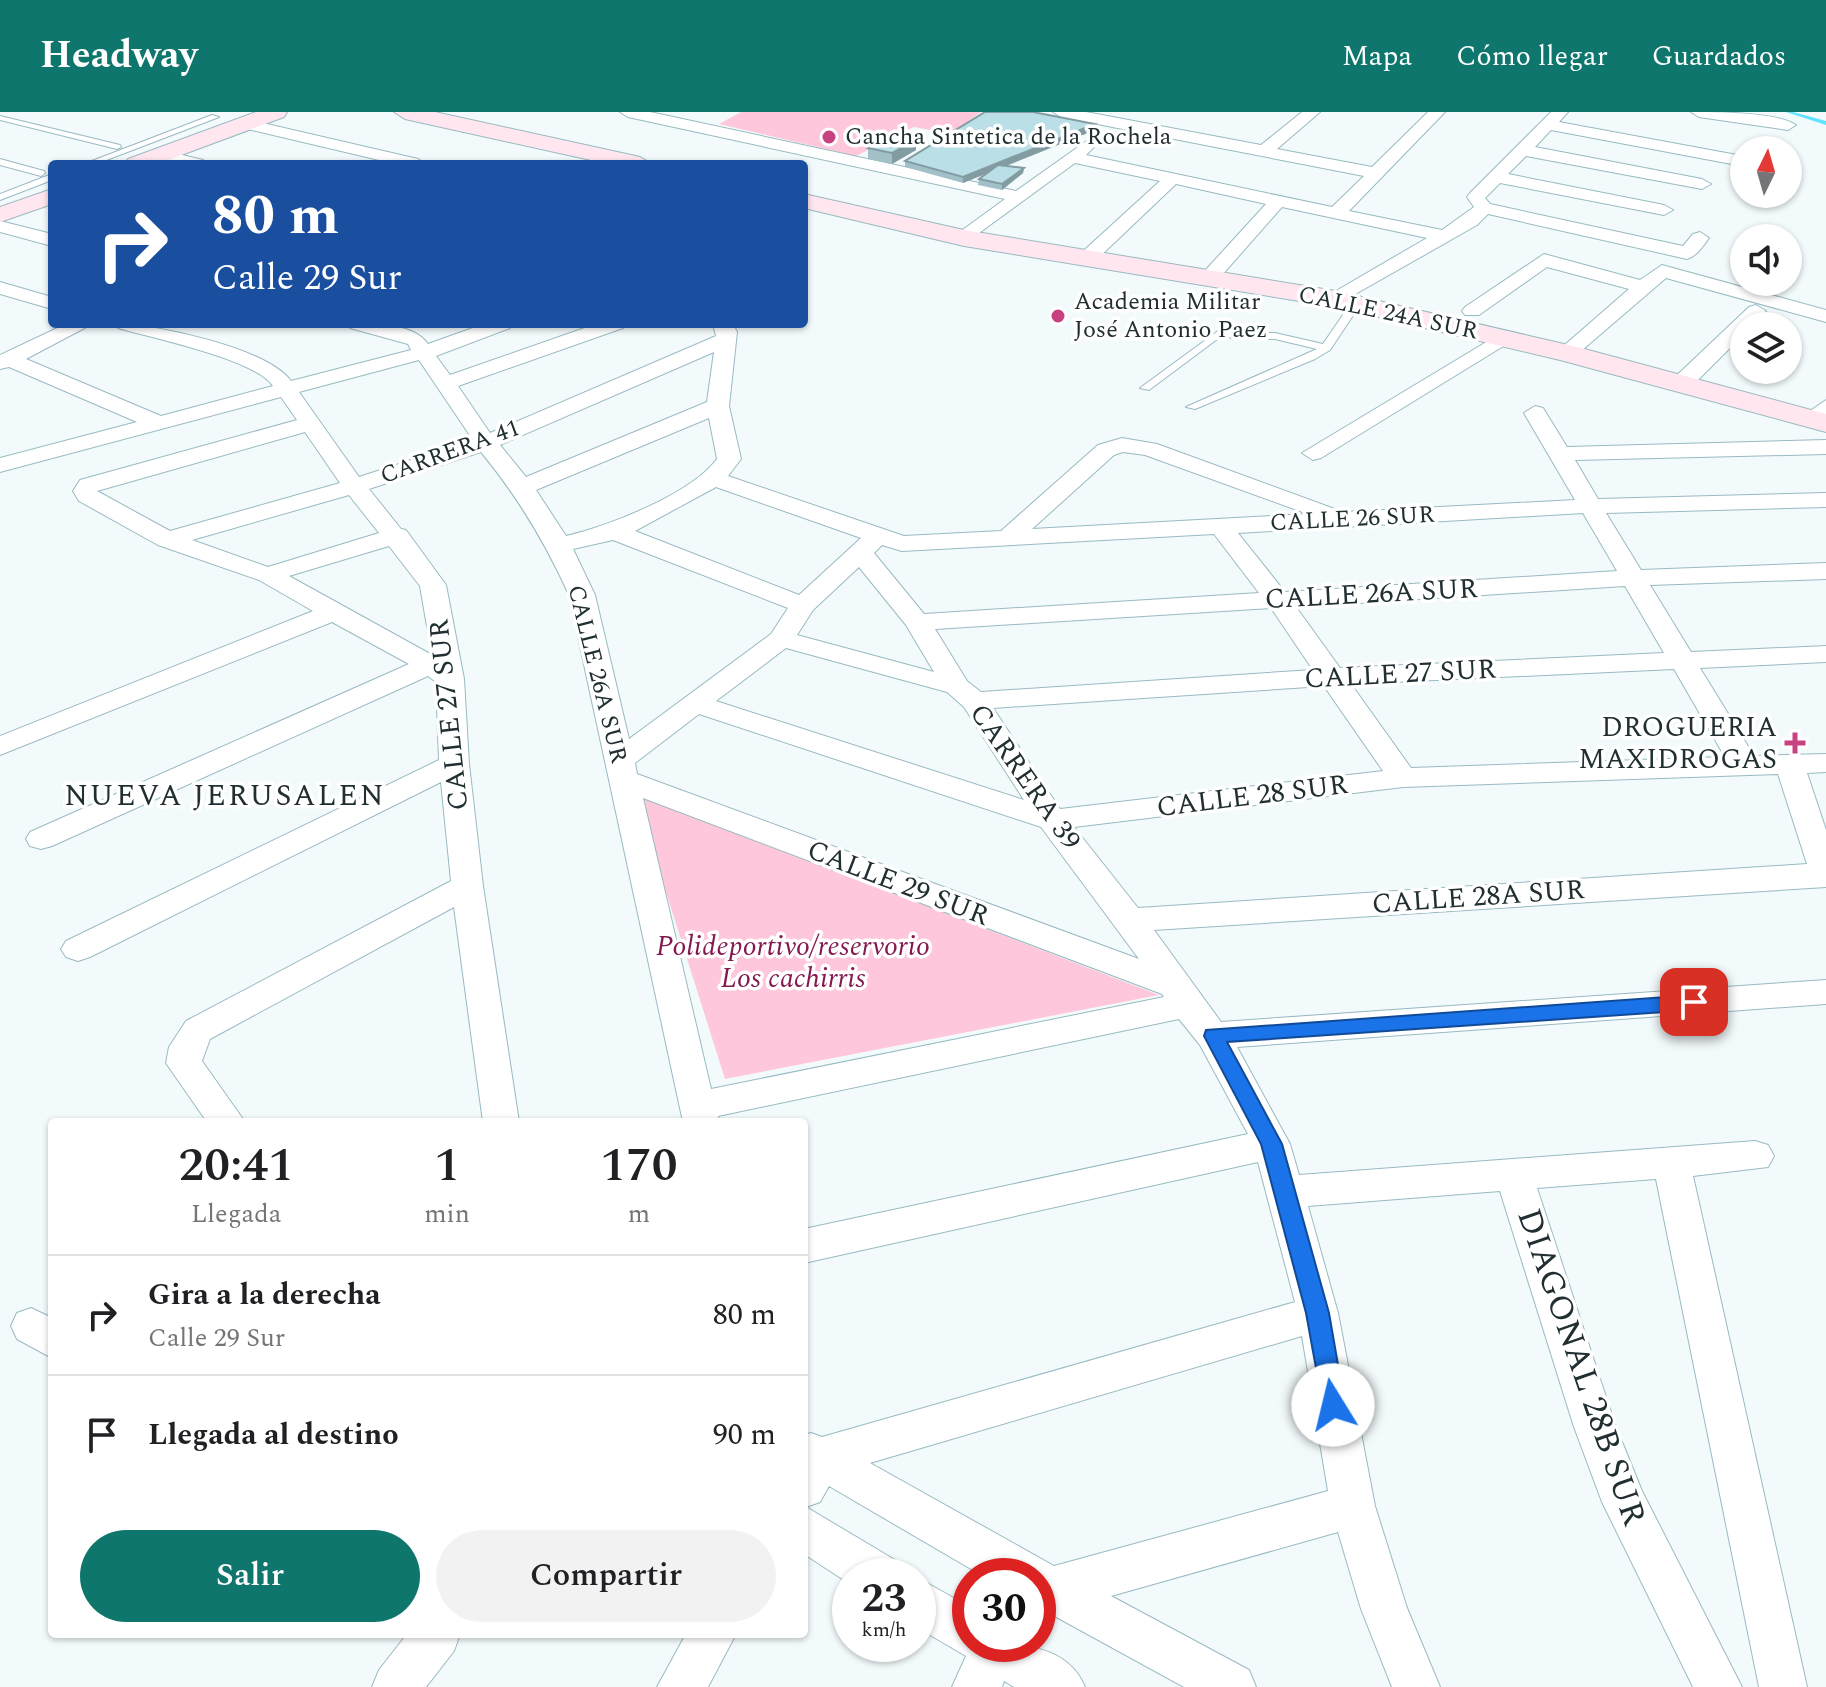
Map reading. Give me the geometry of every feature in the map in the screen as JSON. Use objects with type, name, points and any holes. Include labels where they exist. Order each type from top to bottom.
[{"type":"street","points":[[147,160],[276,112]]},
{"type":"street","points":[[405,112],[622,160]]},
{"type":"street","points":[[628,112],[1020,197]]},
{"type":"street","points":[[683,123],[706,112]]},
{"type":"street","points":[[1063,112],[1377,173]]},
{"type":"street","points":[[1264,151],[1312,112]]},
{"type":"street","points":[[1336,213],[1437,112]]},
{"type":"street","points":[[1699,112],[1788,125],[1772,136]]},
{"type":"street","points":[[206,114],[401,160]]},
{"type":"street","points":[[1161,131],[1179,118]]},
{"type":"street","points":[[1700,238],[1687,253],[1484,208],[1476,197],[1554,118],[1640,142],[1730,156]]},
{"type":"street","points":[[1640,142],[1656,122]]},
{"type":"street","points":[[964,238],[1116,123]]},
{"type":"street","points":[[771,158],[791,146]]},
{"type":"street","points":[[1523,150],[1702,184]]},
{"type":"street","points":[[161,155],[181,160]]},
{"type":"street","points":[[1073,157],[1442,236]]},
{"type":"street","points":[[1622,239],[1730,165]]},
{"type":"street","points":[[1496,177],[1664,210]]},
{"type":"street","points":[[1087,258],[1173,178]]},
{"type":"street","points":[[0,215],[46,184]]},
{"type":"street","points":[[1208,279],[1278,201]]},
{"type":"street","name":"CALLE 24A SUR","points":[[808,202],[964,238],[1346,302],[1821,416]]},
{"type":"street","points":[[1346,302],[1442,236],[1471,221],[1484,208]]},
{"type":"street","points":[[0,226],[48,239]]},
{"type":"street","points":[[1472,311],[1544,260],[1644,287]]},
{"type":"street","points":[[1567,353],[1662,271],[1826,316]]},
{"type":"street","points":[[0,288],[48,302]]},
{"type":"street","points":[[1682,383],[1756,311]]},
{"type":"street","points":[[5,361],[74,328]]},
{"type":"street","name":"CALLE 27 SUR","points":[[139,328],[252,361],[274,372],[354,486],[397,535],[433,585],[440,672],[467,886],[500,1118]]},
{"type":"street","name":"CALLE 26A SUR","points":[[372,328],[415,340],[443,384],[522,487],[559,545],[582,595],[699,1114]]},
{"type":"street","points":[[1,464],[284,387],[423,353],[492,328]]},
{"type":"street","points":[[443,384],[604,328]]},
{"type":"street","points":[[559,545],[615,532],[714,479],[729,459],[718,406],[724,332]]},
{"type":"street","name":"CARRERA 41","points":[[167,540],[354,486],[486,443],[724,332]]},
{"type":"street","points":[[1313,453],[1503,338]]},
{"type":"street","points":[[5,361],[157,422]]},
{"type":"street","points":[[522,487],[718,406]]},
{"type":"street","points":[[1535,413],[1746,768]]},
{"type":"street","points":[[309,424],[88,485],[87,496],[167,540],[268,575],[440,672]]},
{"type":"street","points":[[1006,540],[1106,450],[1122,445],[1149,449],[1347,520]]},
{"type":"street","points":[[1558,454],[1826,447]]},
{"type":"street","name":"CALLE 26 SUR","points":[[714,479],[870,543],[902,544],[1588,506],[1826,500]]},
{"type":"street","points":[[1221,527],[1278,600],[1403,778]]},
{"type":"street","points":[[615,532],[803,605]]},
{"type":"street","points":[[268,575],[397,535]]},
{"type":"street","points":[[620,771],[697,704],[781,639],[803,605],[870,543]]},
{"type":"street","name":"CARRERA 39","points":[[870,543],[917,622],[1052,820],[1130,920],[1180,995],[1213,1036],[1272,1144],[1318,1313],[1353,1506],[1384,1609],[1416,1687]]},
{"type":"street","name":"CALLE 26A SUR","points":[[917,622],[1635,578],[1826,571]]},
{"type":"street","points":[[0,746],[333,612]]},
{"type":"street","name":"CALLE 27 SUR","points":[[781,639],[965,694],[1826,654]]},
{"type":"street","points":[[41,839],[440,672]]},
{"type":"street","name":"CALLE 28 SUR","points":[[697,704],[1052,820],[1403,778],[1826,763]]},
{"type":"street","points":[[78,949],[454,764]]},
{"type":"street","points":[[1789,764],[1826,875]]},
{"type":"street","name":"CALLE 29 SUR","points":[[620,771],[1180,995]]},
{"type":"street","name":"CALLE 28A SUR","points":[[1130,920],[1826,875]]},
{"type":"street","points":[[224,1118],[184,1063],[187,1047],[198,1030],[467,886]]},
{"type":"street","points":[[699,1114],[1180,995]]},
{"type":"street","points":[[1213,1036],[1823,1002]]},
{"type":"street","points":[[808,1245],[1272,1144]]},
{"type":"street","points":[[1285,1192],[1755,1156]]},
{"type":"street","points":[[1671,1163],[1783,1687]]},
{"type":"street","name":"DIAGONAL 28B SUR","points":[[1514,1174],[1595,1427],[1624,1502],[1718,1687]]},
{"type":"street","points":[[810,1465],[1318,1313]]},
{"type":"street","points":[[810,1465],[990,1558]]},
{"type":"street","points":[[1056,1579],[1353,1506]]},
{"type":"street","points":[[808,1531],[851,1558]]},
{"type":"street","points":[[1056,1592],[1232,1687]]},
{"type":"street","points":[[936,1616],[952,1629]]},
{"type":"street","points":[[396,1687],[434,1638]]},
{"type":"street","points":[[681,1687],[711,1638]]},
{"type":"street","points":[[1001,1662],[1061,1687]]},
{"type":"lane","points":[[97,160],[206,114]]},
{"type":"lane","points":[[0,118],[117,147]]},
{"type":"lane","points":[[0,162],[46,184]]},
{"type":"lane","points":[[0,197],[48,179]]},
{"type":"lane","points":[[1191,407],[1326,348],[1346,302]]},
{"type":"lane","points":[[1145,388],[1218,334],[1275,336],[1326,348]]},
{"type":"green space","points":[[741,112],[981,112],[950,134],[914,127],[856,156],[719,124]]},
{"type":"green space","name":"Polideportivo/reservorio Los cachirris","points":[[635,794],[1159,995],[725,1079]]},
{"type":"building","points":[[985,112],[1033,112],[1095,124],[963,177],[905,161]]},
{"type":"building","points":[[890,135],[916,139],[892,153],[868,148]]},
{"type":"building","points":[[998,165],[1024,168],[1002,184],[979,179]]},
{"type":"waterway","points":[[1788,112],[1826,123]]},
{"type":"place","name":"Cancha Sintetica de la Rochela","points":[[829,137]]},
{"type":"place","name":"Academia Militar José Antonio Paez","points":[[1058,316]]},
{"type":"place","name":"DROGUERIA MAXIDROGAS","points":[[1795,743]]},
{"type":"district","name":"NUEVA JERUSALEN","points":[[225,796]]},
{"type":"route","points":[[1333,1405],[1318,1313],[1272,1144],[1213,1036],[1694,1002]]}]
